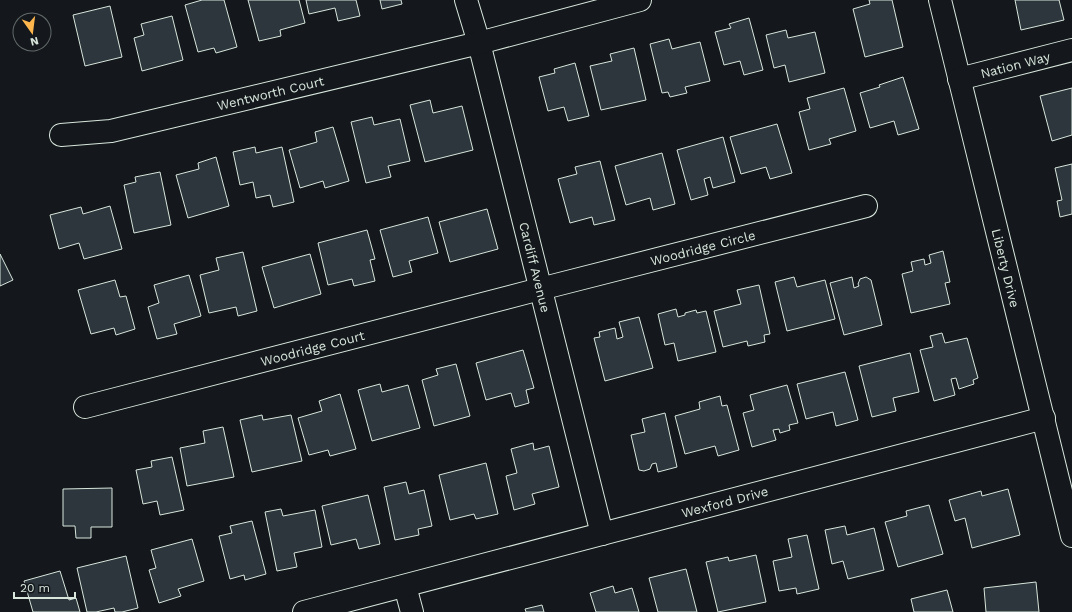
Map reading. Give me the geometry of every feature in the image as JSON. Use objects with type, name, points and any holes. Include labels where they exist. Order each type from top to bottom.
[{"type":"street","name":"Cardiff Avenue","points":[[466,0],[602,534]]},
{"type":"street","name":"Wentworth Court","points":[[61,135],[112,131],[478,43],[640,0]]},
{"type":"street","name":"Liberty Drive","points":[[940,0],[1072,536]]},
{"type":"street","name":"Nation Way","points":[[959,78],[1072,50]]},
{"type":"street","name":"Woodridge Circle","points":[[540,289],[866,206]]},
{"type":"street","name":"Woodridge Court","points":[[85,407],[540,289]]},
{"type":"street","name":"Wexford Drive","points":[[304,612],[1044,418]]},
{"type":"street","points":[[405,586],[412,612]]},
{"type":"building","points":[[202,0],[224,0],[237,47],[216,53],[214,48],[198,52],[185,5]]},
{"type":"building","points":[[248,0],[299,0],[305,23],[280,30],[281,36],[259,41]]},
{"type":"building","points":[[306,0],[356,0],[360,16],[338,21],[335,8],[309,14]]},
{"type":"building","points":[[380,0],[401,0],[402,4],[382,9]]},
{"type":"building","points":[[869,0],[892,0],[903,47],[865,57],[853,9],[870,4]]},
{"type":"building","points":[[1015,0],[1059,0],[1064,20],[1021,30]]},
{"type":"building","points":[[110,6],[122,57],[85,66],[73,15]]},
{"type":"building","points":[[172,16],[183,60],[142,71],[134,38],[144,35],[141,24]]},
{"type":"building","points":[[749,18],[763,70],[744,75],[740,61],[724,65],[715,32],[731,28],[729,24]]},
{"type":"building","points":[[786,30],[788,38],[815,32],[825,73],[789,82],[785,65],[774,68],[766,35]]},
{"type":"building","points":[[669,39],[672,49],[700,42],[710,81],[685,87],[687,93],[670,97],[668,92],[662,93],[650,44]]},
{"type":"building","points":[[634,48],[646,100],[601,110],[590,66],[612,61],[610,54]]},
{"type":"building","points":[[575,63],[589,116],[568,121],[564,107],[548,111],[539,77],[555,73],[554,69]]},
{"type":"building","points":[[903,77],[919,129],[898,135],[894,121],[870,128],[860,93],[880,87],[879,85]]},
{"type":"building","points":[[844,88],[856,131],[829,139],[831,144],[809,150],[799,112],[810,109],[807,98]]},
{"type":"building","points":[[1072,88],[1072,135],[1052,141],[1040,96]]},
{"type":"building","points":[[430,100],[433,113],[462,106],[473,150],[425,162],[410,105]]},
{"type":"building","points":[[372,117],[374,125],[400,119],[410,161],[388,166],[391,177],[366,183],[351,122]]},
{"type":"building","points":[[777,124],[792,173],[770,179],[766,167],[741,174],[730,137]]},
{"type":"building","points":[[333,127],[349,181],[325,188],[323,181],[300,188],[289,150],[317,142],[315,132]]},
{"type":"building","points":[[723,137],[735,182],[713,188],[710,177],[704,179],[708,195],[691,200],[677,150]]},
{"type":"building","points":[[255,147],[256,153],[282,147],[294,202],[273,207],[270,195],[256,198],[253,182],[240,185],[233,152]]},
{"type":"building","points":[[662,153],[675,204],[653,210],[650,198],[626,205],[615,166]]},
{"type":"building","points":[[216,157],[229,206],[188,218],[176,175],[199,169],[198,163]]},
{"type":"building","points":[[600,161],[615,220],[594,225],[592,217],[570,223],[558,179],[577,174],[575,167]]},
{"type":"building","points":[[1072,164],[1072,214],[1060,217],[1057,201],[1062,200],[1055,168]]},
{"type":"building","points":[[160,172],[171,225],[134,233],[124,185],[136,182],[135,177]]},
{"type":"building","points":[[110,206],[122,249],[84,259],[79,243],[59,249],[50,215],[81,207],[83,214]]},
{"type":"building","points":[[487,209],[498,249],[450,262],[439,222]]},
{"type":"building","points":[[428,217],[438,253],[409,261],[412,272],[393,277],[380,230]]},
{"type":"building","points":[[367,230],[375,259],[370,260],[375,281],[354,286],[352,279],[328,285],[318,243]]},
{"type":"building","points":[[943,251],[950,282],[945,283],[950,304],[911,313],[902,274],[913,271],[911,262],[924,259],[925,265],[931,263],[929,255]]},
{"type":"building","points":[[243,252],[257,311],[238,316],[236,307],[209,313],[200,275],[219,270],[216,258]]},
{"type":"building","points":[[0,254],[13,280],[0,286]]},
{"type":"building","points":[[310,254],[321,294],[274,308],[262,267]]},
{"type":"building","points":[[189,275],[201,316],[174,324],[177,334],[157,339],[148,307],[159,303],[154,285]]},
{"type":"building","points":[[794,277],[797,287],[825,280],[835,319],[787,331],[775,282]]},
{"type":"building","points":[[852,277],[854,288],[859,286],[858,284],[860,279],[866,277],[871,280],[882,325],[844,335],[830,283]]},
{"type":"building","points":[[115,280],[120,297],[126,296],[135,329],[116,335],[114,328],[91,334],[78,290]]},
{"type":"building","points":[[759,285],[770,334],[764,335],[765,342],[748,346],[747,341],[723,347],[714,311],[741,304],[737,290]]},
{"type":"building","points":[[676,309],[678,317],[696,310],[697,313],[706,311],[716,352],[678,361],[674,343],[665,345],[658,314]]},
{"type":"building","points":[[639,317],[653,368],[605,381],[594,338],[600,337],[599,332],[615,328],[617,339],[623,337],[619,322]]},
{"type":"building","points":[[942,333],[945,343],[967,338],[978,378],[973,380],[974,384],[959,389],[956,378],[951,379],[955,395],[934,401],[920,350],[933,347],[930,336]]},
{"type":"building","points":[[523,350],[534,388],[526,390],[529,403],[515,407],[511,393],[486,400],[476,363]]},
{"type":"building","points":[[910,353],[919,392],[893,398],[896,411],[872,417],[859,366]]},
{"type":"building","points":[[456,364],[470,416],[434,426],[422,380],[438,375],[436,369]]},
{"type":"building","points":[[845,372],[858,420],[836,426],[833,412],[806,419],[797,384]]},
{"type":"building","points":[[380,384],[382,392],[408,385],[420,428],[372,441],[358,390]]},
{"type":"building","points":[[787,385],[798,423],[789,425],[790,430],[780,433],[779,429],[773,430],[776,440],[752,447],[743,413],[754,410],[750,395]]},
{"type":"building","points":[[340,394],[356,449],[330,456],[328,450],[309,455],[298,418],[322,411],[319,401]]},
{"type":"building","points":[[720,396],[722,406],[727,405],[739,450],[718,456],[715,446],[685,454],[675,416],[700,409],[699,402]]},
{"type":"building","points":[[665,413],[677,467],[658,472],[656,463],[652,464],[650,469],[644,471],[639,470],[631,435],[645,432],[642,419]]},
{"type":"building","points":[[262,415],[263,420],[291,415],[302,461],[252,472],[240,420]]},
{"type":"building","points":[[223,427],[234,477],[187,486],[180,448],[205,443],[203,431]]},
{"type":"building","points":[[533,443],[534,450],[549,446],[559,487],[532,494],[535,504],[514,510],[506,476],[517,473],[511,449]]},
{"type":"building","points":[[172,457],[184,510],[160,515],[157,501],[143,504],[136,470],[152,467],[151,461]]},
{"type":"building","points":[[486,463],[498,514],[476,519],[474,514],[450,520],[439,475]]},
{"type":"building","points":[[406,482],[409,494],[424,490],[432,526],[418,529],[419,535],[395,540],[384,487]]},
{"type":"building","points":[[112,488],[112,527],[91,527],[91,538],[76,538],[75,526],[63,526],[63,489]]},
{"type":"building","points":[[1008,489],[1020,535],[972,548],[965,518],[955,521],[949,500],[981,491],[982,496]]},
{"type":"building","points":[[368,495],[380,544],[359,549],[356,539],[331,545],[322,506]]},
{"type":"building","points":[[929,505],[943,554],[898,567],[885,522],[907,516],[906,511]]},
{"type":"building","points":[[281,509],[283,516],[315,510],[322,547],[294,553],[297,567],[277,571],[265,512]]},
{"type":"building","points":[[252,521],[266,574],[245,580],[244,575],[230,579],[219,536],[232,533],[230,526]]},
{"type":"building","points":[[845,526],[847,535],[874,528],[884,570],[848,579],[843,561],[832,564],[825,530]]},
{"type":"building","points":[[807,535],[819,589],[797,594],[796,588],[779,591],[773,561],[792,557],[788,539]]},
{"type":"building","points":[[192,539],[204,581],[178,589],[181,596],[159,603],[149,570],[156,568],[151,550]]},
{"type":"building","points":[[756,555],[766,602],[718,612],[706,562],[728,557],[729,561]]},
{"type":"building","points":[[126,556],[138,608],[122,612],[115,612],[114,608],[96,612],[87,612],[77,568]]},
{"type":"building","points":[[686,569],[697,612],[658,612],[649,578]]},
{"type":"building","points":[[60,571],[69,600],[76,598],[80,612],[33,612],[24,581]]},
{"type":"building","points":[[1036,582],[1039,612],[986,612],[984,588]]},
{"type":"building","points":[[613,586],[615,593],[632,588],[639,612],[596,612],[590,593]]},
{"type":"building","points":[[947,590],[953,612],[914,612],[911,599]]},
{"type":"building","points":[[542,605],[544,612],[526,612],[525,609]]}]
